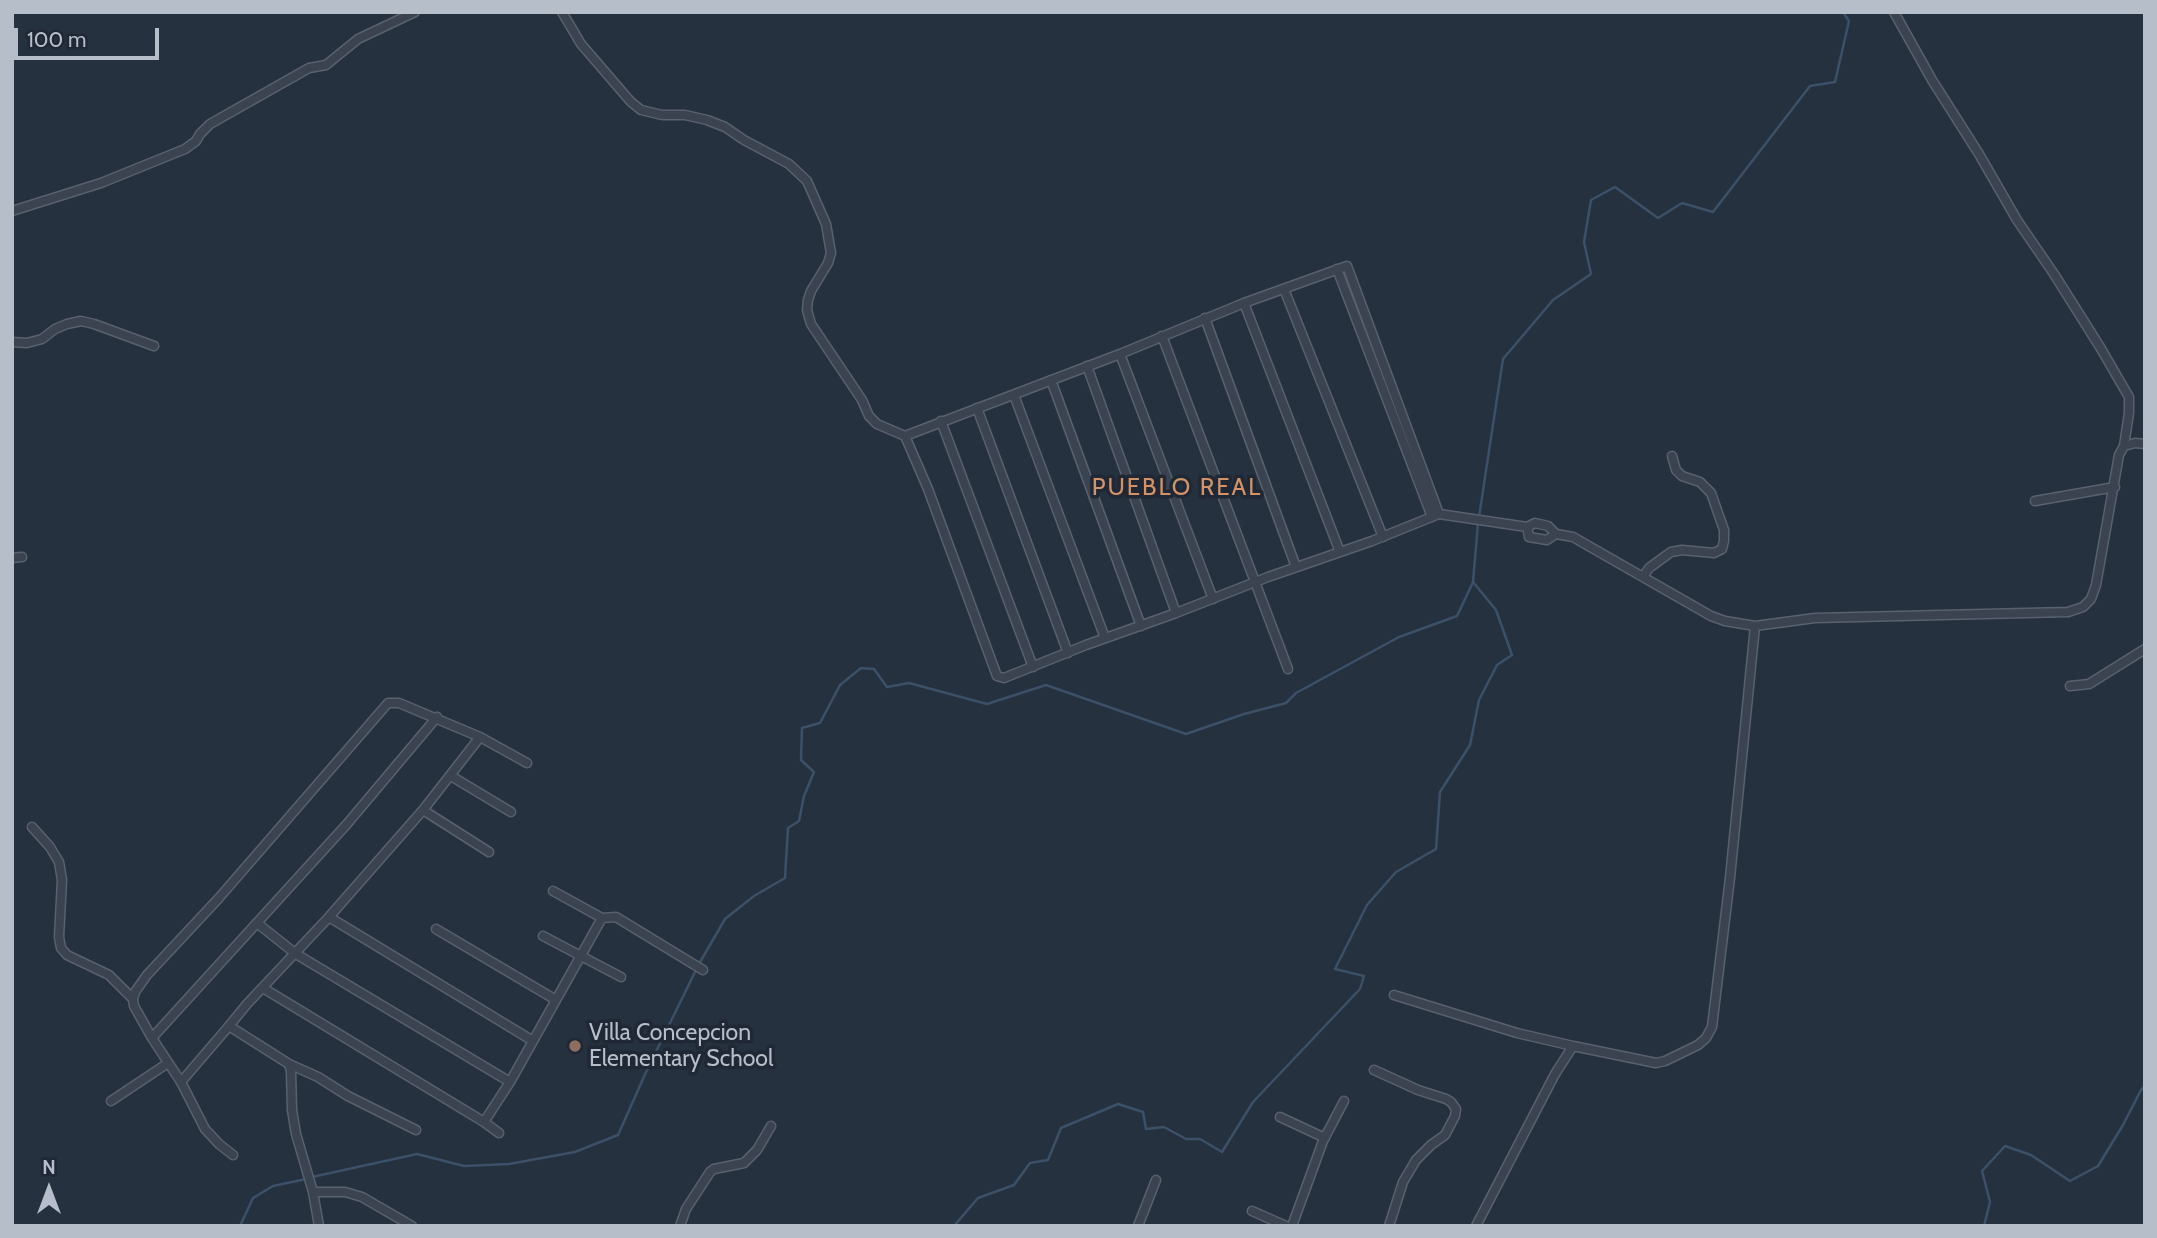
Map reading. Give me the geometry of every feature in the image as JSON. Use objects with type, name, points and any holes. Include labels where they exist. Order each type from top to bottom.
[{"type":"street","points":[[12,211],[101,183],[185,149],[196,141],[210,124],[309,68],[327,65],[358,39],[415,12]]},
{"type":"street","points":[[562,12],[581,44],[641,110],[662,115],[685,115],[726,127],[744,141],[789,164],[807,181],[825,224],[831,253],[807,300],[811,324],[862,400],[869,416],[877,424],[905,436],[937,513],[997,676],[1004,678],[1436,516],[1527,527],[1535,523],[1548,526],[1556,534],[1573,537],[1711,616],[1755,626],[1815,618],[2068,612],[2083,607],[2091,599],[2096,585],[2119,455],[2124,446],[2129,397],[2054,274],[2017,220],[1894,12]]},
{"type":"street","points":[[905,436],[1120,354],[1205,318],[1347,266],[1436,516]]},
{"type":"street","points":[[1284,289],[1382,537]]},
{"type":"street","points":[[1244,303],[1340,552]]},
{"type":"street","points":[[1205,318],[1296,567]]},
{"type":"street","points":[[12,342],[27,343],[41,339],[55,329],[81,321],[154,346]]},
{"type":"street","points":[[1162,337],[1288,669]]},
{"type":"street","points":[[1120,354],[1213,599]]},
{"type":"street","points":[[1087,366],[1176,613]]},
{"type":"street","points":[[1051,380],[1141,626]]},
{"type":"street","points":[[1014,395],[1105,638]]},
{"type":"street","points":[[977,408],[1068,653]]},
{"type":"street","points":[[941,421],[1033,667]]},
{"type":"street","points":[[2124,446],[2145,444]]},
{"type":"street","points":[[1643,577],[1649,568],[1671,552],[1682,550],[1714,553],[1722,548],[1724,541],[1724,530],[1711,493],[1700,482],[1682,476],[1676,470],[1672,456]]},
{"type":"street","points":[[2035,500],[2115,488]]},
{"type":"street","points":[[1527,527],[1529,537],[1547,540],[1556,534]]},
{"type":"street","points":[[1394,995],[1517,1032],[1656,1063],[1698,1045],[1706,1038],[1712,1027],[1730,878],[1755,626]]},
{"type":"street","points":[[2070,686],[2089,684],[2145,649]]},
{"type":"street","points":[[132,999],[147,975],[218,899],[388,703],[399,703],[437,717],[527,763]]},
{"type":"street","points":[[152,1038],[347,824],[437,717]]},
{"type":"street","points":[[181,1082],[423,810],[480,737]]},
{"type":"street","points":[[451,776],[511,812]]},
{"type":"street","points":[[423,810],[489,852]]},
{"type":"street","points":[[32,827],[59,862],[62,880],[59,937],[61,948],[67,955],[109,975],[132,999],[205,1129],[233,1155]]},
{"type":"street","points":[[553,891],[602,918],[616,917],[704,970]]},
{"type":"street","points":[[329,917],[533,1041]]},
{"type":"street","points":[[484,1122],[510,1082],[602,918]]},
{"type":"street","points":[[257,923],[296,954],[510,1082]]},
{"type":"street","points":[[436,929],[556,1000]]},
{"type":"street","points":[[543,936],[621,977]]},
{"type":"street","points":[[263,988],[499,1133]]},
{"type":"street","points":[[229,1026],[289,1064],[416,1130]]},
{"type":"street","points":[[1476,1226],[1555,1074],[1573,1046]]},
{"type":"street","points":[[111,1101],[168,1063]]},
{"type":"street","points":[[289,1064],[296,1135],[319,1226]]},
{"type":"street","points":[[1374,1070],[1418,1090],[1446,1099],[1456,1109],[1445,1135],[1416,1160],[1404,1182],[1389,1226]]},
{"type":"street","points":[[1292,1226],[1325,1138],[1344,1101]]},
{"type":"street","points":[[1280,1117],[1325,1138]]},
{"type":"street","points":[[680,1226],[686,1209],[710,1172],[744,1163],[757,1150],[771,1126]]},
{"type":"street","points":[[1138,1226],[1156,1180]]},
{"type":"street","points":[[312,1190],[345,1192],[362,1197],[412,1226]]},
{"type":"street","points":[[1252,1211],[1286,1226]]},
{"type":"waterway","points":[[1479,517],[1503,359],[1553,300],[1591,274],[1584,242],[1591,200],[1615,187],[1658,218],[1682,203],[1713,212],[1810,86],[1835,82],[1849,21],[1843,12]]},
{"type":"waterway","points":[[954,1226],[978,1198],[1014,1185],[1030,1163],[1048,1160],[1061,1128],[1118,1104],[1143,1112],[1146,1129],[1164,1127],[1186,1139],[1200,1139],[1222,1152],[1253,1102],[1360,989],[1364,976],[1335,969],[1367,905],[1396,872],[1436,849],[1440,792],[1470,745],[1479,700],[1497,665],[1512,655],[1496,610],[1473,582],[1478,523]]},
{"type":"waterway","points":[[699,964],[725,919],[754,896],[785,878],[788,828],[799,821],[804,796],[814,772],[801,760],[802,728],[820,723],[840,685],[861,668],[874,669],[887,687],[909,683],[987,704],[1046,685],[1186,734],[1286,703],[1296,693],[1399,637],[1457,616],[1473,582]]},
{"type":"waterway","points":[[312,1177],[417,1154],[464,1166],[509,1164],[575,1152],[618,1135],[696,970]]},
{"type":"waterway","points":[[1984,1226],[1990,1202],[1982,1171],[2005,1146],[2031,1155],[2070,1181],[2098,1166],[2145,1086]]},
{"type":"waterway","points":[[240,1226],[253,1198],[273,1186],[306,1179]]},
{"type":"place","name":"Villa Concepcion Elementary School","points":[[575,1046]]},
{"type":"district","name":"PUEBLO REAL","points":[[1177,488]]}]
